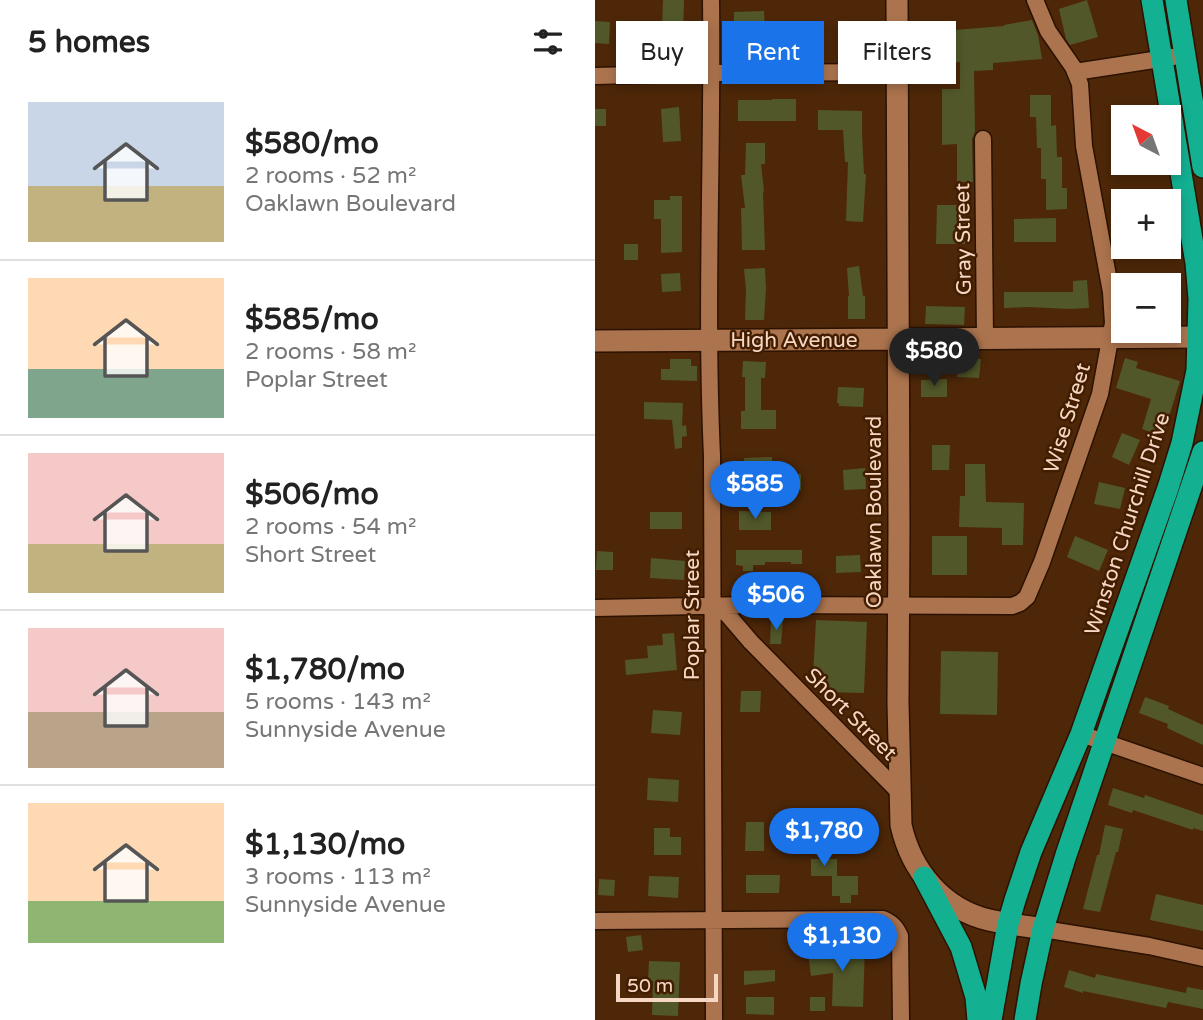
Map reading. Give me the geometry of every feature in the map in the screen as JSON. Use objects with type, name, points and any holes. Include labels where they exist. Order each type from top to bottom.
[{"type":"highway","name":"Winston Churchill Drive","points":[[1008,924],[1031,852],[1081,734],[1168,488],[1182,443],[1198,370],[1201,337],[1196,263],[1152,0]]},
{"type":"highway","points":[[1176,0],[1203,167]]},
{"type":"highway","points":[[1025,1020],[1043,929],[1066,855],[1203,452]]},
{"type":"highway","points":[[924,877],[961,947],[976,997],[978,1020]]},
{"type":"highway","points":[[991,1020],[1008,924]]},
{"type":"street","name":"Poplar Street","points":[[711,0],[709,341],[714,1020]]},
{"type":"street","name":"Oaklawn Boulevard","points":[[897,0],[897,21]]},
{"type":"street","points":[[1035,0],[1054,42],[1075,72],[1185,55]]},
{"type":"street","points":[[595,76],[838,72]]},
{"type":"street","name":"Wise Street","points":[[1075,72],[1080,84],[1084,146],[1111,292]]},
{"type":"street","name":"Oaklawn Boulevard","points":[[897,84],[898,703],[901,825],[904,840],[924,877],[937,892],[960,909],[987,920],[1043,929]]},
{"type":"street","name":"Gray Street","points":[[983,139],[985,338]]},
{"type":"street","name":"Wise Street","points":[[899,606],[1012,606],[1027,597],[1042,562],[1100,394],[1111,337]]},
{"type":"street","name":"High Avenue","points":[[595,341],[1111,337]]},
{"type":"street","name":"High Avenue","points":[[1181,337],[1201,337]]},
{"type":"street","name":"Short Street","points":[[713,606],[734,620],[751,642],[900,793]]},
{"type":"street","points":[[595,608],[899,606]]},
{"type":"street","points":[[1081,734],[1203,776]]},
{"type":"street","points":[[595,921],[883,919],[892,923],[899,936],[901,1020]]},
{"type":"street","points":[[1043,929],[1149,946],[1203,958]]},
{"type":"building","points":[[663,0],[684,0],[683,21],[662,21]]},
{"type":"building","points":[[1087,0],[1098,37],[1070,45],[1059,9]]},
{"type":"building","points":[[764,11],[764,21],[734,21],[734,12]]},
{"type":"building","points":[[1032,20],[1042,59],[993,63],[993,70],[974,71],[973,182],[957,182],[957,144],[942,145],[942,89],[960,89],[960,62],[956,62],[956,30]]},
{"type":"building","points":[[595,21],[610,22],[609,44],[595,43]]},
{"type":"building","points":[[1030,95],[1051,95],[1051,126],[1056,125],[1057,157],[1062,157],[1062,188],[1067,188],[1067,209],[1046,210],[1046,179],[1041,179],[1041,148],[1037,148],[1036,117],[1030,117]]},
{"type":"building","points":[[796,99],[796,121],[738,121],[738,100]]},
{"type":"building","points":[[679,107],[681,141],[663,142],[661,109]]},
{"type":"building","points":[[595,109],[606,109],[606,126],[595,126]]},
{"type":"building","points":[[818,110],[862,111],[866,174],[863,222],[846,221],[848,162],[845,162],[843,130],[818,130]]},
{"type":"building","points":[[746,143],[765,143],[765,164],[761,164],[765,250],[742,250],[741,208],[745,208],[741,175],[745,175]]},
{"type":"building","points":[[670,196],[682,196],[682,252],[661,253],[661,219],[654,219],[654,200],[670,200]]},
{"type":"building","points":[[937,205],[966,205],[965,244],[936,244]]},
{"type":"building","points":[[1056,218],[1056,242],[1014,242],[1014,219]]},
{"type":"building","points":[[624,244],[638,244],[638,260],[624,260]]},
{"type":"building","points":[[859,266],[865,296],[865,319],[848,319],[847,268]]},
{"type":"building","points":[[765,268],[764,320],[745,320],[744,269]]},
{"type":"building","points":[[680,273],[681,291],[662,292],[661,274]]},
{"type":"building","points":[[1087,280],[1089,308],[1004,308],[1004,292],[1073,292],[1073,281]]},
{"type":"building","points":[[926,306],[965,307],[964,325],[925,324]]},
{"type":"building","points":[[959,357],[981,359],[979,378],[957,377]]},
{"type":"building","points":[[1125,358],[1138,362],[1136,368],[1180,381],[1163,436],[1142,429],[1151,399],[1116,388]]},
{"type":"building","points":[[670,359],[691,359],[691,366],[697,366],[697,381],[661,380],[661,369],[670,369]]},
{"type":"building","points":[[743,361],[766,362],[765,378],[761,378],[761,410],[776,410],[776,429],[741,429],[741,411],[745,411]]},
{"type":"building","points":[[947,379],[947,397],[921,397],[921,380]]},
{"type":"building","points":[[838,387],[864,388],[863,407],[839,406]]},
{"type":"building","points":[[644,402],[683,403],[682,426],[686,425],[687,436],[682,437],[682,448],[675,449],[672,420],[644,419]]},
{"type":"building","points":[[1122,433],[1140,440],[1129,465],[1112,457]]},
{"type":"building","points":[[932,445],[950,445],[949,470],[932,470]]},
{"type":"building","points":[[772,457],[773,473],[745,474],[744,458]]},
{"type":"building","points":[[965,464],[985,464],[986,502],[1024,503],[1023,545],[1002,545],[1002,528],[959,527],[960,496],[965,496]]},
{"type":"building","points":[[865,468],[866,489],[844,490],[843,470]]},
{"type":"building","points":[[787,474],[801,474],[801,490],[787,490]]},
{"type":"building","points":[[1099,482],[1125,488],[1120,509],[1094,504]]},
{"type":"building","points":[[739,511],[771,512],[771,530],[739,530]]},
{"type":"building","points":[[650,512],[682,512],[682,529],[650,529]]},
{"type":"building","points":[[932,536],[967,536],[967,575],[932,575]]},
{"type":"building","points":[[1075,536],[1108,550],[1099,571],[1067,557]]},
{"type":"building","points":[[736,550],[802,550],[802,564],[765,562],[765,565],[753,565],[753,571],[743,571],[743,566],[736,565]]},
{"type":"building","points":[[597,551],[613,552],[613,570],[596,570]]},
{"type":"building","points":[[860,555],[861,572],[836,573],[836,556]]},
{"type":"building","points":[[651,558],[685,561],[684,580],[650,578]]},
{"type":"building","points":[[771,619],[783,620],[781,644],[770,644]]},
{"type":"building","points":[[816,620],[867,622],[864,693],[822,692],[823,677],[813,676]]},
{"type":"building","points":[[674,633],[677,670],[626,675],[625,660],[648,658],[647,646],[663,645],[662,634]]},
{"type":"building","points":[[941,651],[998,652],[997,715],[940,714]]},
{"type":"building","points":[[741,691],[761,691],[760,712],[740,712]]},
{"type":"building","points":[[1145,697],[1169,706],[1168,709],[1203,725],[1203,745],[1167,728],[1168,724],[1139,713]]},
{"type":"building","points":[[653,710],[682,712],[680,735],[651,733]]},
{"type":"building","points":[[648,778],[679,780],[678,802],[647,800]]},
{"type":"building","points":[[1113,788],[1144,798],[1145,795],[1203,815],[1203,831],[1108,805]]},
{"type":"building","points":[[746,822],[764,822],[764,851],[745,851]]},
{"type":"building","points":[[1105,825],[1123,829],[1100,912],[1083,909]]},
{"type":"building","points":[[654,828],[670,828],[670,837],[681,837],[681,855],[654,855]]},
{"type":"building","points":[[837,829],[872,831],[871,850],[836,848]]},
{"type":"building","points":[[811,859],[837,859],[837,876],[811,876]]},
{"type":"building","points":[[746,875],[780,875],[779,893],[746,893]]},
{"type":"building","points":[[649,876],[679,877],[678,898],[648,896]]},
{"type":"building","points":[[832,876],[858,876],[858,895],[851,895],[851,903],[840,903],[840,896],[832,896]]},
{"type":"building","points":[[599,879],[615,880],[614,896],[598,895]]},
{"type":"building","points":[[1156,894],[1203,905],[1203,931],[1150,920]]},
{"type":"building","points":[[641,935],[643,950],[628,952],[626,937]]},
{"type":"building","points":[[834,945],[865,945],[863,1007],[832,1006],[833,973],[811,976],[808,953],[834,950]]},
{"type":"building","points":[[649,961],[680,962],[678,1016],[652,1015],[653,981],[648,981]]},
{"type":"building","points":[[775,970],[775,981],[744,985],[744,971]]},
{"type":"building","points":[[1069,970],[1095,978],[1096,974],[1186,993],[1187,987],[1203,990],[1203,1009],[1168,1002],[1166,1008],[1083,993],[1064,987]]},
{"type":"building","points":[[746,997],[774,997],[774,1015],[746,1014]]},
{"type":"building","points":[[810,997],[825,997],[825,1011],[810,1011]]}]
